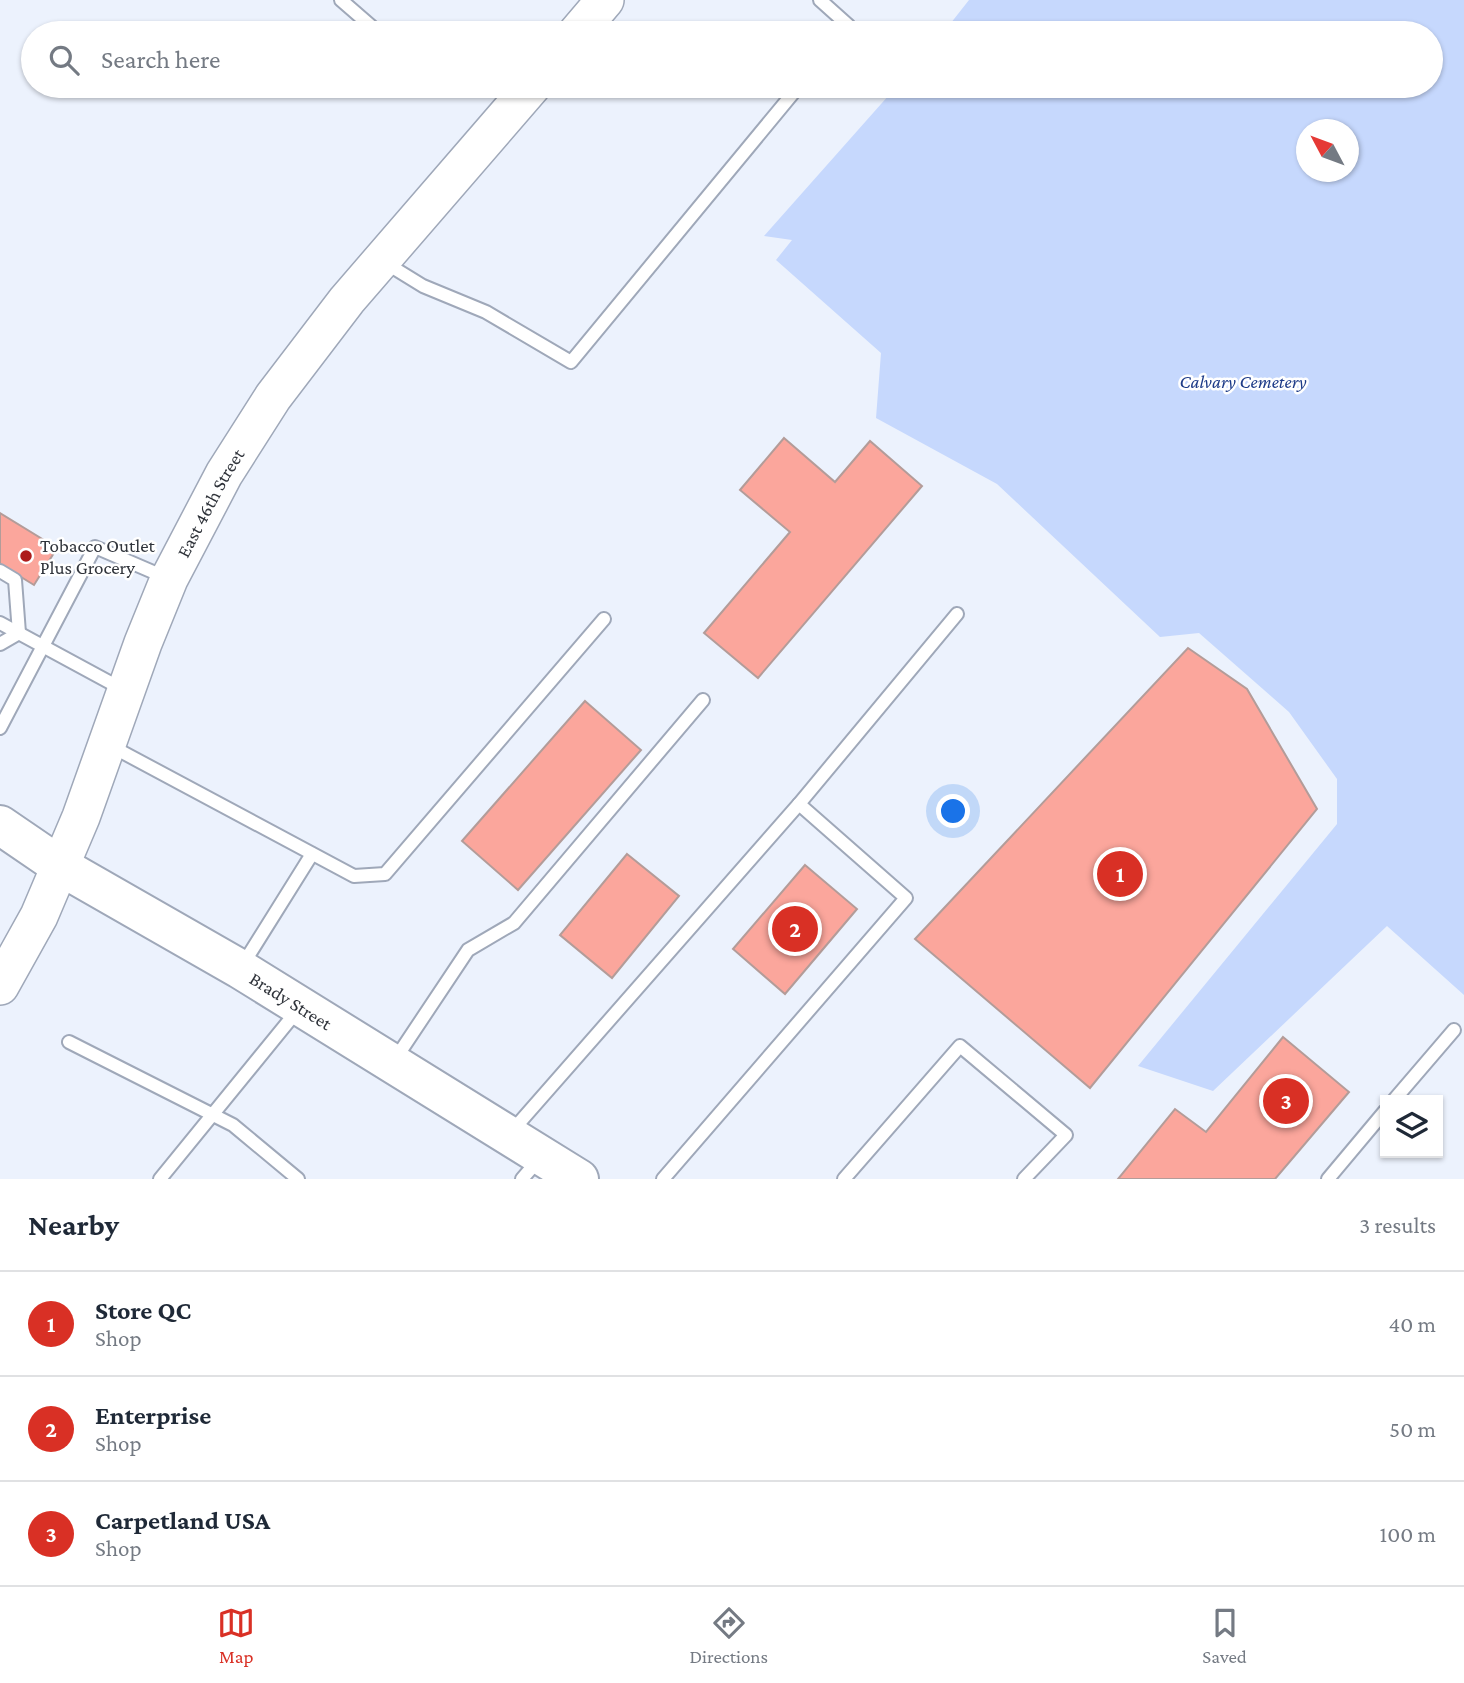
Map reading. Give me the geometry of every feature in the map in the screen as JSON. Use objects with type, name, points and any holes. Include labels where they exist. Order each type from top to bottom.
[{"type":"highway","name":"Brady Street","points":[[0,825],[60,866],[240,969],[509,1134],[532,1167],[579,1179]]},
{"type":"street","points":[[588,21],[606,0]]},
{"type":"street","name":"East 46th Street","points":[[0,986],[40,916],[81,817],[106,743],[169,579],[224,474],[274,397],[347,300],[522,98]]},
{"type":"lane","points":[[341,0],[365,21]]},
{"type":"lane","points":[[820,0],[843,21]]},
{"type":"lane","points":[[382,260],[423,286],[486,312],[571,362],[789,98]]},
{"type":"lane","points":[[0,728],[95,547],[169,579]]},
{"type":"lane","points":[[0,571],[15,580],[19,634]]},
{"type":"lane","points":[[509,1134],[799,804],[957,614]]},
{"type":"lane","points":[[106,743],[354,876],[384,874],[604,619]]},
{"type":"lane","points":[[0,623],[126,691]]},
{"type":"lane","points":[[0,645],[19,634]]},
{"type":"lane","points":[[392,1064],[468,950],[514,923],[703,700]]},
{"type":"lane","points":[[663,1179],[906,898],[799,804]]},
{"type":"lane","points":[[240,969],[312,853]]},
{"type":"lane","points":[[160,1179],[300,1006]]},
{"type":"lane","points":[[1398,1095],[1454,1030]]},
{"type":"lane","points":[[69,1042],[233,1125],[298,1179]]},
{"type":"lane","points":[[844,1179],[961,1046],[1066,1135],[1024,1179]]},
{"type":"lane","points":[[1328,1179],[1380,1117]]},
{"type":"green space","name":"Calvary Cemetery","points":[[969,0],[1464,0],[1464,995],[1387,926],[1213,1091],[1138,1066],[1337,824],[1337,779],[1289,712],[1199,633],[1160,637],[997,484],[876,418],[881,353],[776,260],[792,240],[764,236],[886,98],[1443,98],[1443,21],[952,21]]},
{"type":"building","points":[[784,438],[835,482],[870,441],[922,486],[758,678],[704,633],[790,532],[740,490]]},
{"type":"building","name":"Tobacco Outlet Plus Grocery","points":[[0,513],[57,548],[34,585],[0,564]]},
{"type":"building","points":[[1188,648],[1247,689],[1317,809],[1090,1088],[915,939]]},
{"type":"building","points":[[585,701],[641,750],[518,890],[462,841]]},
{"type":"building","points":[[627,854],[679,896],[612,978],[560,935]]},
{"type":"building","points":[[805,865],[857,909],[785,994],[733,949]]},
{"type":"building","points":[[1283,1037],[1349,1092],[1275,1179],[1118,1179],[1175,1109],[1206,1132]]},
{"type":"place","name":"Tobacco Outlet Plus Grocery","points":[[26,556]]},
{"type":"place","name":"Store QC","points":[[1120,874]]},
{"type":"place","name":"Enterprise","points":[[795,929]]},
{"type":"place","name":"Carpetland USA","points":[[1286,1101]]}]
